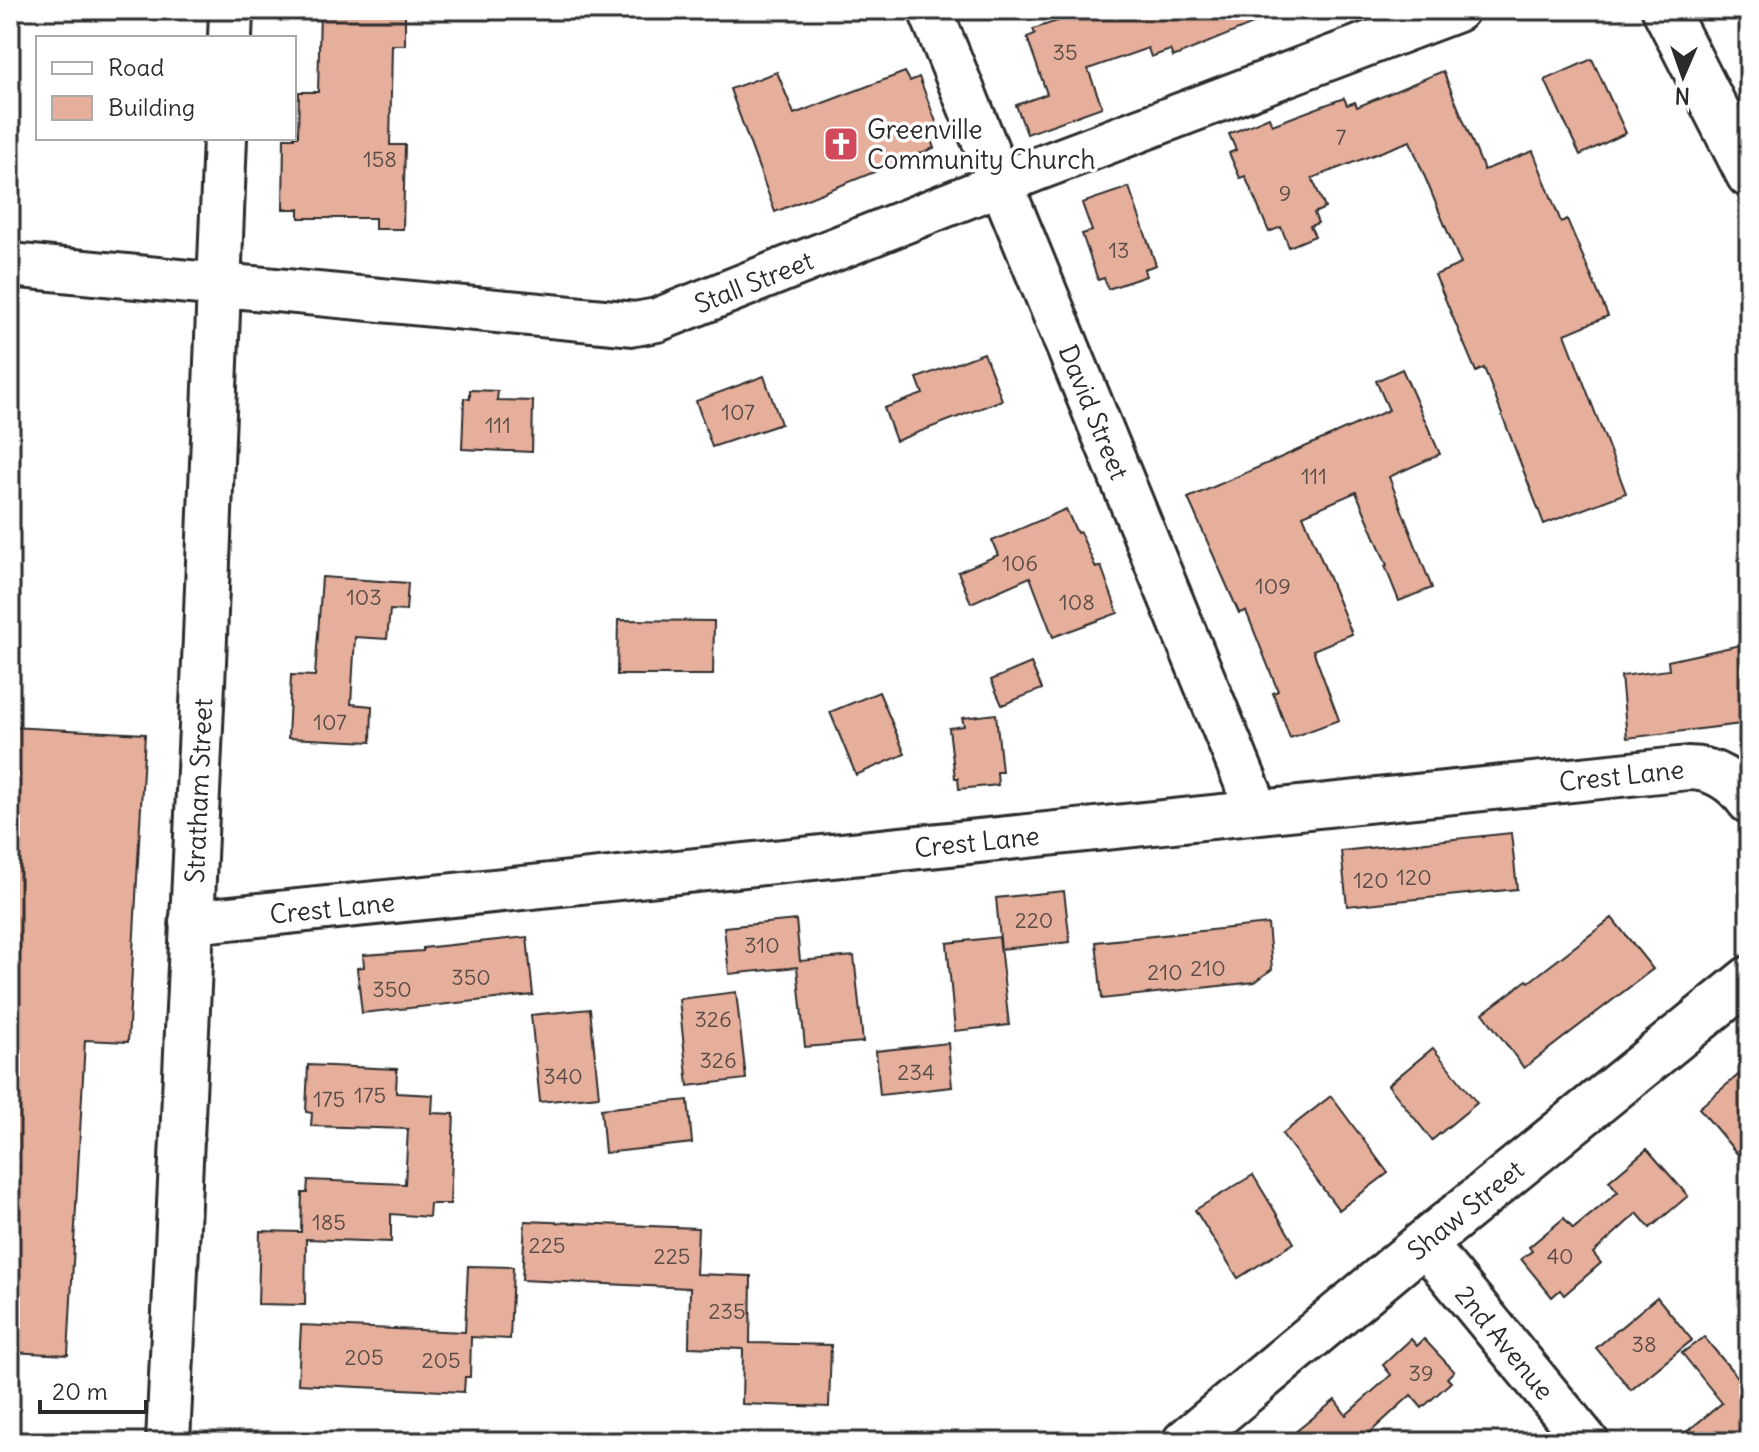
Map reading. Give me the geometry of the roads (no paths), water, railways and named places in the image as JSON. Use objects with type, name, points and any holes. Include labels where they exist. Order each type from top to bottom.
[{"type":"street","points":[[230,36],[231,10]]},
{"type":"street","name":"David Street","points":[[930,10],[1258,812]]},
{"type":"street","name":"Stall Street","points":[[10,265],[635,324],[657,320],[1001,184],[1457,10]]},
{"type":"street","points":[[1665,10],[1749,175]]},
{"type":"street","name":"Stratham Street","points":[[168,1442],[225,140]]},
{"type":"street","name":"Crest Lane","points":[[191,922],[1688,768],[1705,768],[1729,781],[1749,802]]},
{"type":"street","name":"Shaw Street","points":[[1185,1442],[1424,1243],[1746,988]]},
{"type":"street","name":"2nd Avenue","points":[[1424,1243],[1587,1442]]},
{"type":"place","name":"Greenville Community Church","points":[[841,144]]}]
